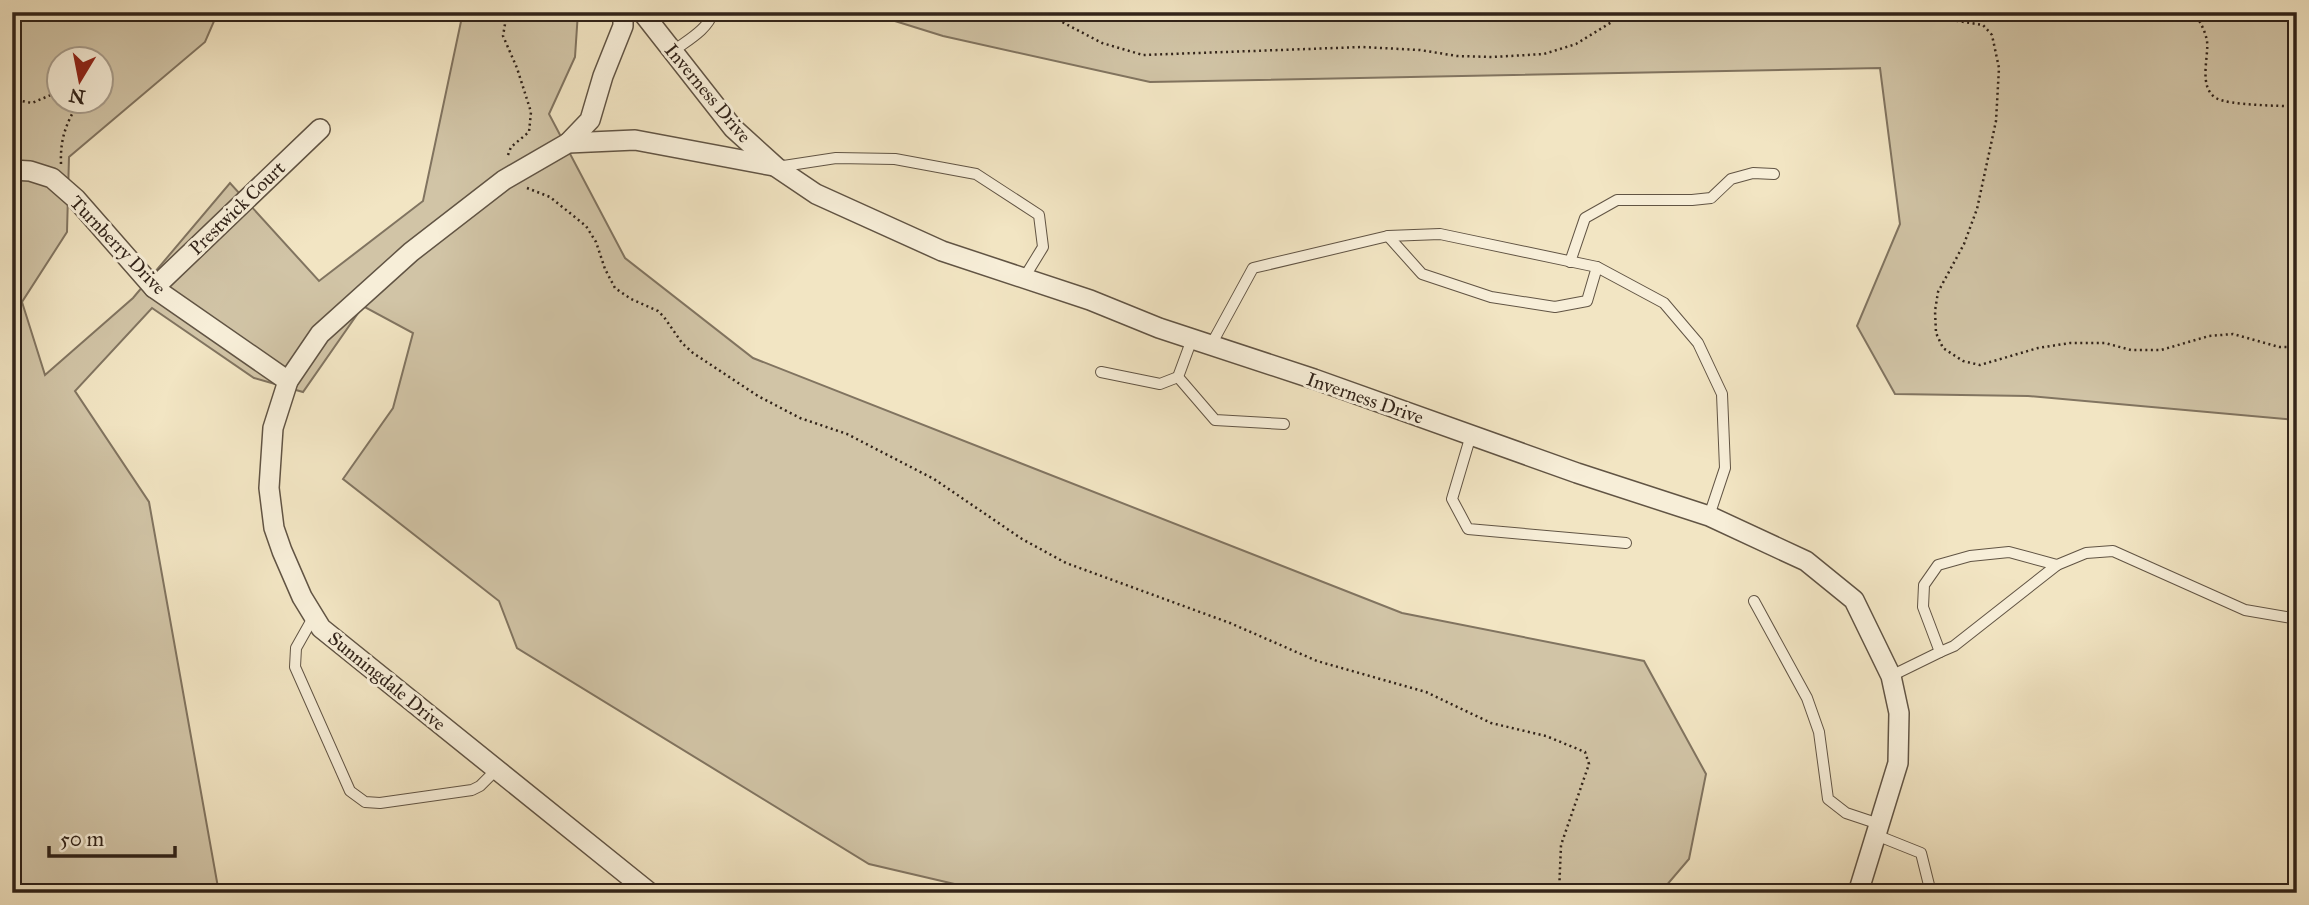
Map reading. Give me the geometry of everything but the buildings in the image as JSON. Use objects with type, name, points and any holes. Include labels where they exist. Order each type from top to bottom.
[{"type":"street","name":"Sunningdale Drive","points":[[623,12],[623,26],[603,76],[590,120],[568,143],[517,173],[411,252],[320,334],[288,380],[273,428],[269,469],[271,512],[290,574],[321,628],[650,893]]},
{"type":"street","name":"Inverness Drive","points":[[642,12],[733,128],[776,167],[816,194],[942,251],[1709,516],[1806,561],[1854,600],[1891,676],[1899,713],[1898,764],[1858,893]]},
{"type":"street","name":"Prestwick Court","points":[[154,288],[320,129]]},
{"type":"street","name":"Sunningdale Drive","points":[[568,143],[635,140],[776,167]]},
{"type":"street","name":"Turnberry Drive","points":[[12,170],[30,171],[52,178],[76,199],[154,288],[288,380]]},
{"type":"lane","points":[[672,52],[703,29],[713,12]]},
{"type":"lane","points":[[776,167],[836,158],[895,159],[976,174],[1040,215],[1043,247],[1023,279]]},
{"type":"lane","points":[[1570,262],[1585,218],[1616,200],[1711,198],[1731,179],[1753,173],[1774,174]]},
{"type":"lane","points":[[1101,372],[1160,384],[1178,377],[1253,268],[1388,236],[1440,234],[1597,267],[1664,303],[1698,343],[1722,394],[1725,468],[1709,516]]},
{"type":"lane","points":[[1388,236],[1422,274],[1491,297],[1555,307],[1587,301],[1597,267]]},
{"type":"lane","points":[[1178,377],[1215,420],[1284,424]]},
{"type":"lane","points":[[1471,435],[1452,499],[1468,529],[1626,543]]},
{"type":"lane","points":[[1891,676],[1954,646],[2057,565],[2086,553],[2113,551],[2245,610],[2297,619]]},
{"type":"lane","points":[[1940,652],[1923,607],[1924,585],[1938,565],[1970,556],[2009,552],[2057,565]]},
{"type":"lane","points":[[1754,601],[1807,698],[1819,732],[1828,799],[1846,813],[1920,853],[1931,893]]},
{"type":"lane","points":[[314,615],[296,648],[295,667],[350,791],[359,799],[380,803],[472,790],[496,770]]},
{"type":"path","points":[[513,12],[505,24],[503,36],[517,68],[532,117],[526,136],[513,144],[508,158],[528,189],[550,197],[586,226],[596,242],[615,288],[631,299],[658,311],[693,353],[758,396],[800,418],[847,434],[934,479],[1022,539],[1075,568],[1124,583],[1230,623],[1308,658],[1426,692],[1491,723],[1546,736],[1586,752],[1589,764],[1561,845],[1559,893]]},
{"type":"path","points":[[1043,12],[1102,43],[1143,55],[1294,47],[1362,47],[1492,57],[1544,54],[1576,44],[1628,12]]},
{"type":"path","points":[[1902,12],[1983,25],[1992,35],[1999,68],[1996,121],[1977,209],[1964,244],[1938,292],[1936,333],[1943,348],[1962,361],[1980,365],[2038,348],[2070,343],[2105,343],[2131,350],[2161,350],[2209,336],[2233,334],[2279,347],[2297,347]]},
{"type":"path","points":[[2193,12],[2201,21],[2207,42],[2206,81],[2209,91],[2215,97],[2227,101],[2297,107]]},
{"type":"path","points":[[12,99],[32,103],[46,98]]},
{"type":"path","points":[[59,185],[61,140],[71,116]]},
{"type":"shaded area","points":[[12,12],[218,12],[205,42],[69,157],[67,232],[22,302],[45,375],[133,298],[230,183],[319,281],[423,201],[463,12],[578,12],[575,57],[549,114],[625,258],[753,358],[1402,613],[1644,661],[1706,774],[1689,859],[1660,893],[993,893],[869,864],[517,648],[499,601],[343,479],[393,408],[413,333],[363,306],[303,392],[254,378],[152,308],[75,391],[149,502],[219,893],[12,893]]},
{"type":"shaded area","points":[[866,12],[2297,12],[2297,420],[2028,396],[1895,394],[1857,326],[1900,224],[1880,68],[1150,82],[943,36]]}]
